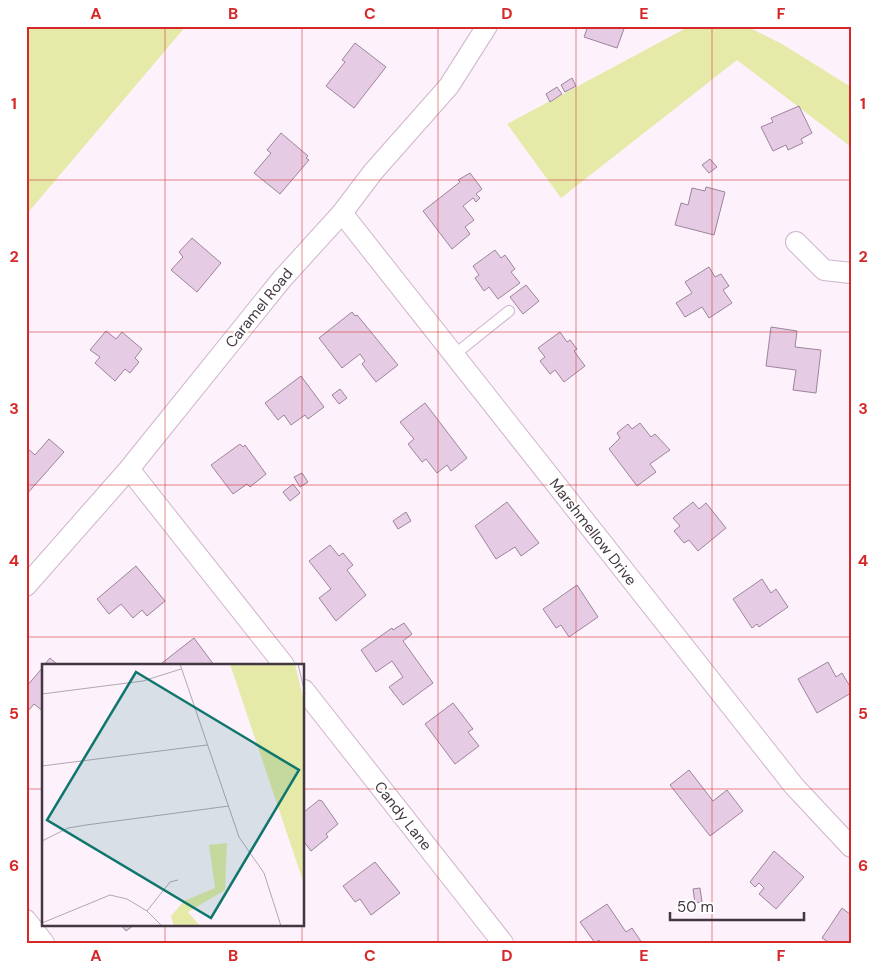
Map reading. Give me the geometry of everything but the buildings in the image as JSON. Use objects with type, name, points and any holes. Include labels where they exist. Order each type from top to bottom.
[{"type":"street","name":"Caramel Road","points":[[26,586],[129,469],[282,278],[342,213],[373,172],[449,86],[487,26]]},
{"type":"street","name":"Marshmellow Drive","points":[[342,213],[794,786],[851,847]]},
{"type":"street","points":[[796,242],[824,270],[851,273]]},
{"type":"street","points":[[129,469],[283,664]]},
{"type":"street","name":"Candy Lane","points":[[305,691],[503,943]]},
{"type":"street","points":[[26,920],[44,943]]},
{"type":"lane","points":[[454,355],[509,311]]},
{"type":"green space","points":[[26,26],[186,26],[26,215]]},
{"type":"green space","points":[[690,26],[746,26],[782,44],[851,87],[851,147],[737,60],[561,198],[507,124]]}]
